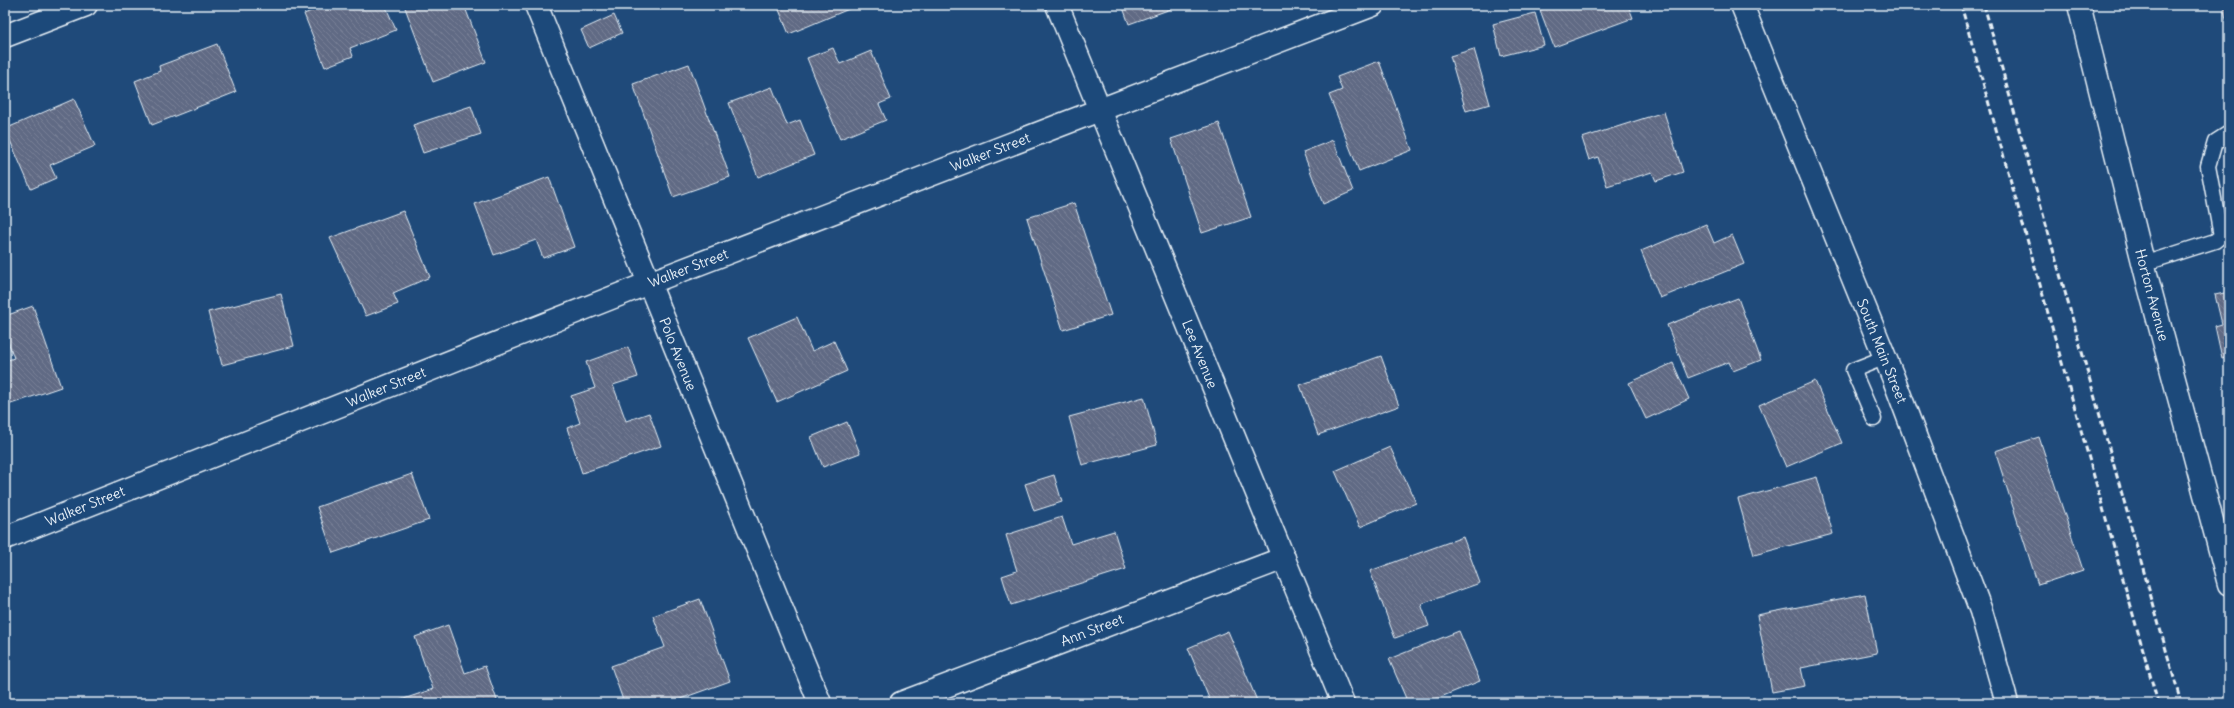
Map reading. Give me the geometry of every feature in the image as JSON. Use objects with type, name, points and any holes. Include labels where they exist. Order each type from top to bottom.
[{"type":"street","points":[[5,36],[86,5]]},
{"type":"street","name":"Polo Avenue","points":[[536,5],[820,703]]},
{"type":"street","name":"Lee Avenue","points":[[1057,5],[1343,703]]},
{"type":"street","name":"Walker Street","points":[[5,538],[649,283],[1373,5]]},
{"type":"street","name":"South Main Street","points":[[1742,5],[1886,357],[1981,611],[2007,703]]},
{"type":"street","name":"Horton Avenue","points":[[2079,5],[2143,264],[2222,527],[2229,584]]},
{"type":"street","name":"Ann Street","points":[[901,703],[1284,558]]},
{"type":"lane","points":[[2143,264],[2215,241],[2221,236],[2208,166],[2215,142],[2229,133]]},
{"type":"lane","points":[[1874,419],[1853,370],[1886,357]]},
{"type":"building","points":[[326,5],[385,5],[396,30],[350,48],[353,56],[325,67],[304,14]]},
{"type":"building","points":[[404,5],[464,5],[486,62],[433,82]]},
{"type":"building","points":[[777,5],[856,5],[856,6],[789,34]]},
{"type":"building","points":[[1122,5],[1182,5],[1129,24]]},
{"type":"building","points":[[1555,5],[1628,5],[1633,18],[1554,47],[1540,10]]},
{"type":"building","points":[[2223,5],[2229,5],[2229,33]]},
{"type":"building","points":[[1535,13],[1544,45],[1501,56],[1493,24]]},
{"type":"building","points":[[614,15],[622,33],[589,48],[581,30]]},
{"type":"building","points":[[217,44],[236,92],[152,125],[135,81],[160,71],[159,66]]},
{"type":"building","points":[[833,48],[840,64],[871,51],[891,99],[879,104],[886,120],[840,139],[807,58]]},
{"type":"building","points":[[1474,49],[1490,104],[1466,111],[1450,56]]},
{"type":"building","points":[[1379,61],[1412,150],[1359,171],[1329,95],[1342,90],[1337,77]]},
{"type":"building","points":[[689,64],[730,177],[673,197],[633,84]]},
{"type":"building","points":[[772,87],[787,125],[800,120],[814,155],[758,177],[729,103]]},
{"type":"building","points":[[74,99],[95,146],[50,165],[56,178],[31,189],[5,129]]},
{"type":"building","points":[[471,106],[481,134],[423,153],[413,125]]},
{"type":"building","points":[[1664,112],[1683,172],[1656,181],[1652,172],[1607,186],[1598,157],[1589,160],[1582,138]]},
{"type":"building","points":[[1219,123],[1251,217],[1202,233],[1171,139]]},
{"type":"building","points":[[1333,140],[1353,191],[1323,204],[1303,152]]},
{"type":"building","points":[[549,177],[574,247],[543,258],[536,240],[494,255],[475,204]]},
{"type":"building","points":[[1074,203],[1111,315],[1063,330],[1027,218]]},
{"type":"building","points":[[403,211],[430,277],[393,293],[398,304],[366,316],[330,238]]},
{"type":"building","points":[[1706,224],[1714,243],[1732,235],[1744,264],[1660,298],[1641,251]]},
{"type":"building","points":[[2229,292],[2229,356],[2222,358],[2215,326],[2222,324],[2215,295]]},
{"type":"building","points":[[281,294],[294,346],[222,365],[208,312]]},
{"type":"building","points":[[1738,298],[1761,360],[1733,371],[1729,362],[1688,378],[1667,325]]},
{"type":"building","points":[[33,306],[61,387],[5,406],[5,361],[14,358],[5,333],[5,316]]},
{"type":"building","points":[[797,317],[812,351],[834,341],[847,371],[777,402],[748,338]]},
{"type":"building","points":[[628,347],[638,377],[613,385],[626,421],[649,413],[661,446],[582,473],[567,428],[580,423],[571,396],[595,388],[586,362]]},
{"type":"building","points":[[1381,356],[1399,406],[1318,435],[1300,385]]},
{"type":"building","points":[[1673,363],[1689,399],[1646,419],[1629,383]]},
{"type":"building","points":[[1815,381],[1842,443],[1786,467],[1759,405]]},
{"type":"building","points":[[1144,397],[1157,445],[1082,465],[1069,417]]},
{"type":"building","points":[[847,422],[860,453],[823,467],[811,437]]},
{"type":"building","points":[[2039,437],[2083,570],[2038,585],[1995,451]]},
{"type":"building","points":[[1390,447],[1416,503],[1360,527],[1335,471]]},
{"type":"building","points":[[412,474],[429,520],[333,553],[317,507]]},
{"type":"building","points":[[1054,475],[1062,502],[1034,511],[1025,484]]},
{"type":"building","points":[[1817,477],[1833,534],[1754,555],[1738,499]]},
{"type":"building","points":[[1062,517],[1071,544],[1114,531],[1126,569],[1011,605],[1002,576],[1017,571],[1006,535]]},
{"type":"building","points":[[1463,537],[1480,583],[1421,604],[1429,626],[1395,638],[1370,571]]},
{"type":"building","points":[[1865,594],[1877,653],[1801,668],[1805,686],[1772,692],[1757,615]]},
{"type":"building","points":[[700,599],[730,681],[669,703],[624,703],[611,666],[665,647],[653,616]]},
{"type":"building","points":[[448,625],[465,673],[485,666],[498,703],[392,703],[433,689],[415,637]]},
{"type":"building","points":[[1228,631],[1258,703],[1211,703],[1188,648]]},
{"type":"building","points":[[1459,631],[1480,681],[1426,703],[1408,703],[1389,659]]},
{"type":"railway","points":[[1961,5],[2158,703]]},
{"type":"railway","points":[[1984,5],[2181,703]]}]
